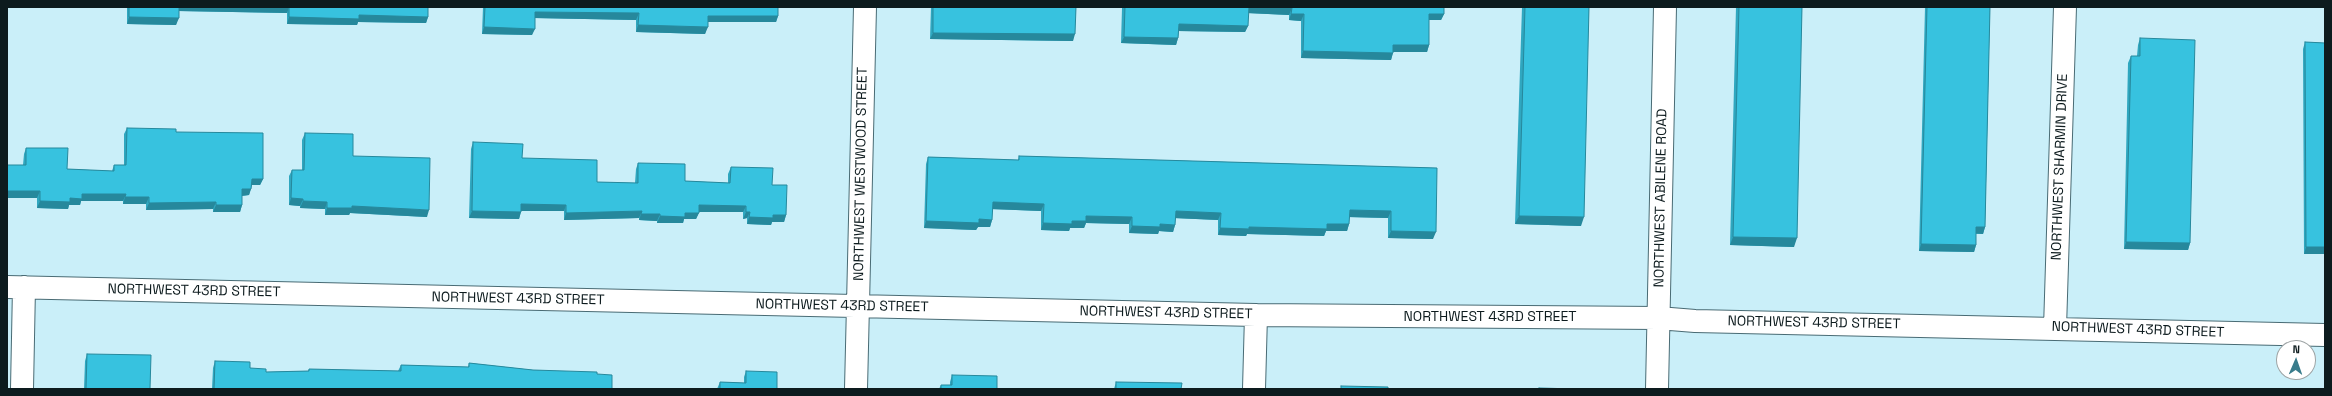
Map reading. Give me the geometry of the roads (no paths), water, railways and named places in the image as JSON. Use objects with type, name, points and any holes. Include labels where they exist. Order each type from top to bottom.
[{"type":"street","name":"NORTHWEST WESTWOOD STREET","points":[[856,389],[865,7]]},
{"type":"street","name":"NORTHWEST ABILENE ROAD","points":[[1657,389],[1665,7]]},
{"type":"street","name":"NORTHWEST SHARMIN DRIVE","points":[[2055,328],[2065,7]]},
{"type":"street","name":"NORTHWEST 43RD STREET","points":[[16,287],[1256,315],[1658,318],[1694,321],[2325,335]]},
{"type":"street","points":[[16,287],[22,389]]},
{"type":"street","points":[[1254,389],[1256,315]]}]
